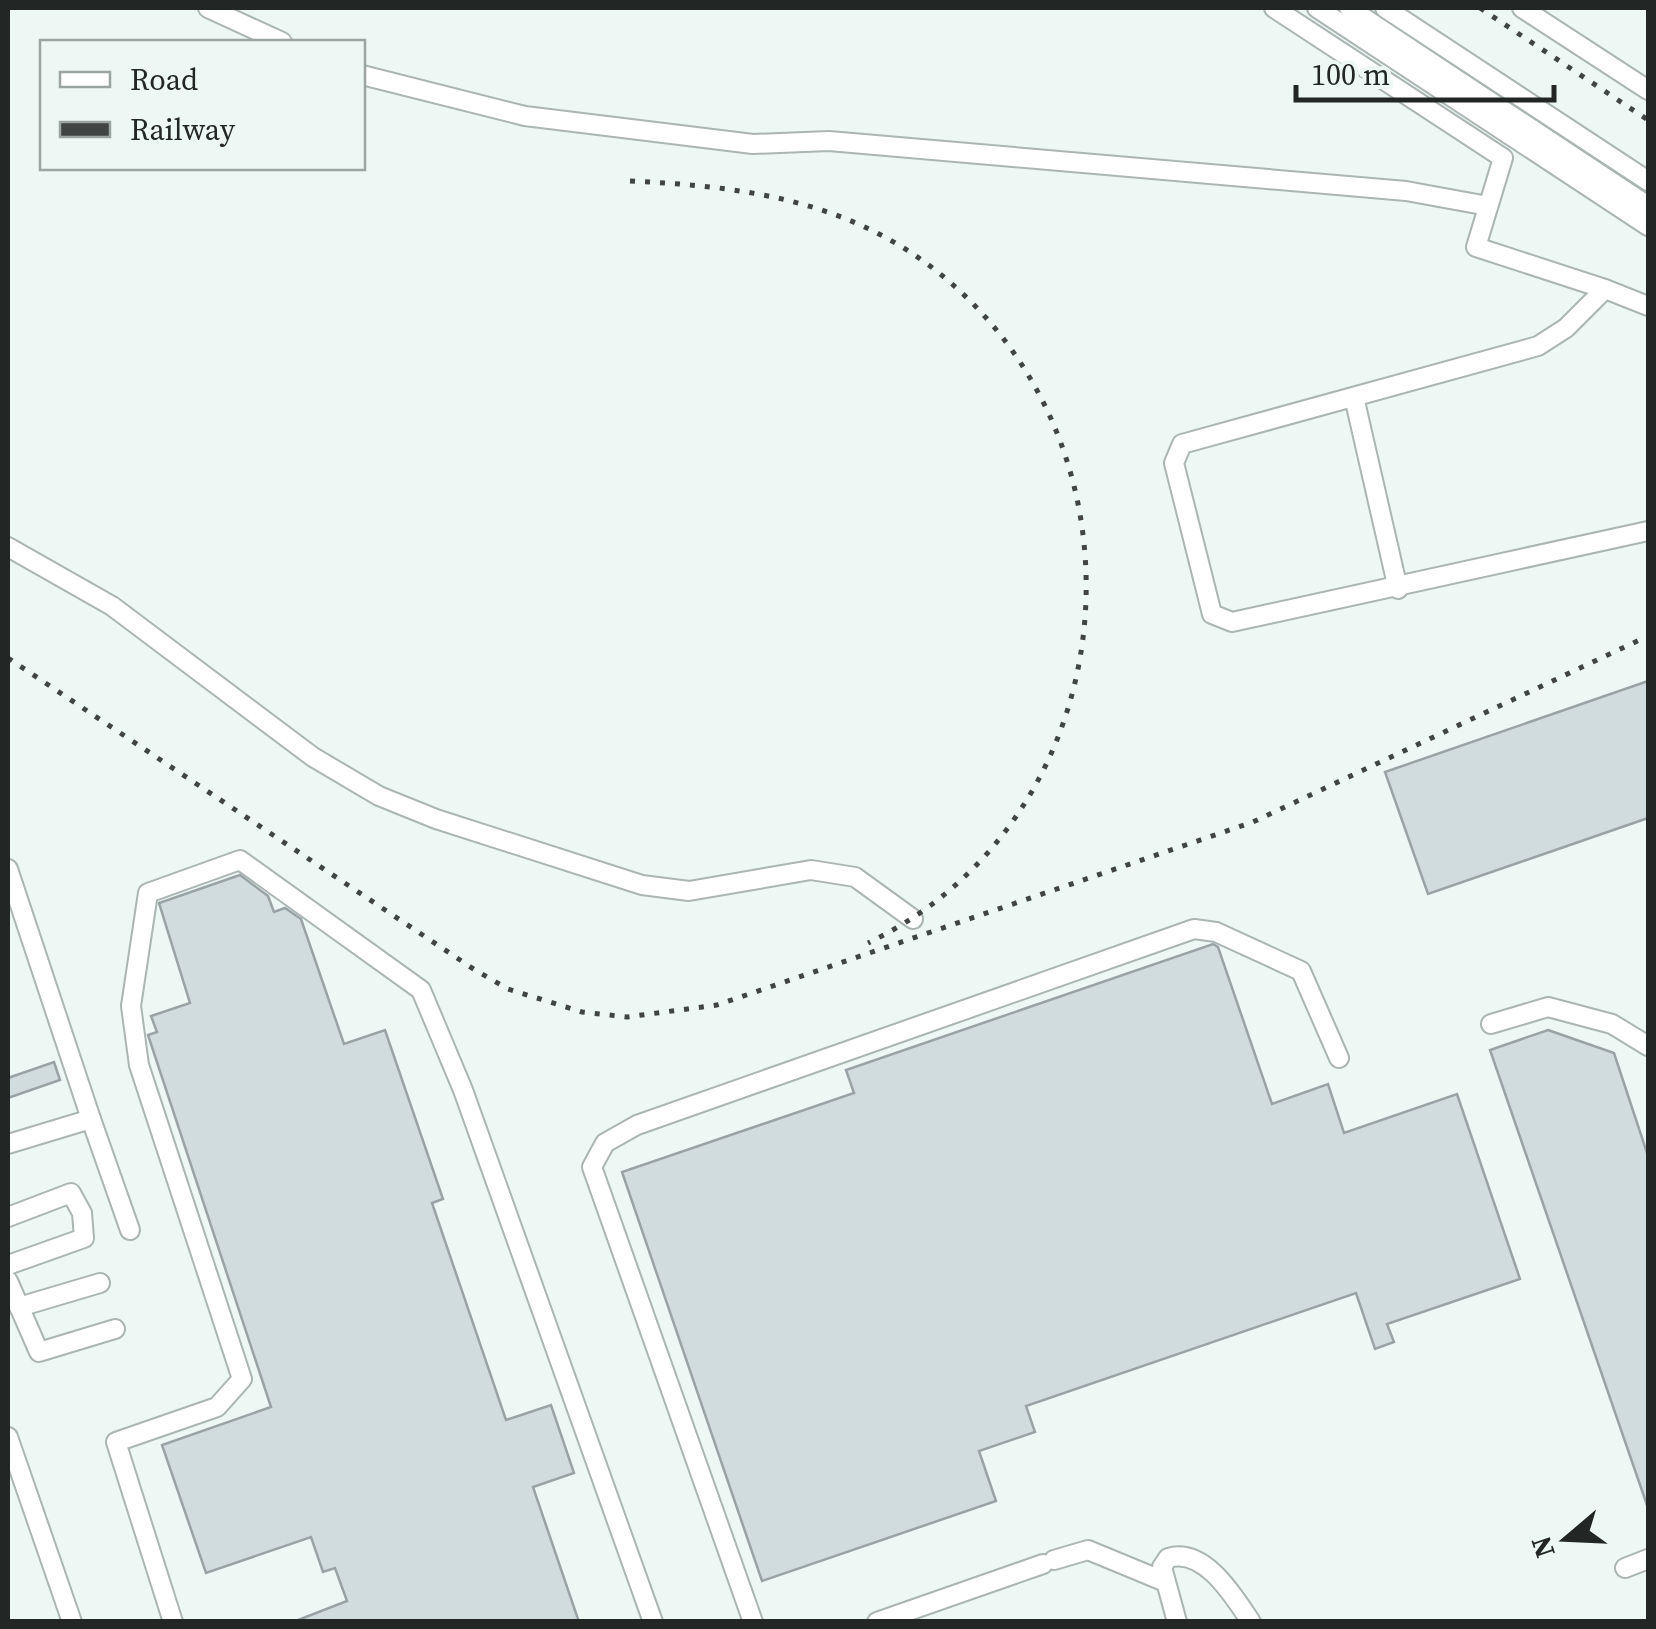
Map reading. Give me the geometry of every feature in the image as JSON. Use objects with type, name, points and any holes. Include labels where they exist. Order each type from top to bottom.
[{"type":"street","points":[[208,8],[278,40]]},
{"type":"street","points":[[1274,8],[1504,158],[1476,247],[1648,306]]},
{"type":"street","points":[[1317,8],[1648,226]]},
{"type":"street","points":[[1348,8],[1648,206]]},
{"type":"street","points":[[1385,8],[1648,182]]},
{"type":"street","points":[[1522,8],[1648,90]]},
{"type":"street","points":[[365,76],[525,116],[753,144],[829,141],[1406,191],[1488,206]]},
{"type":"street","points":[[1605,289],[1566,328],[1538,346],[1182,444],[1174,463],[1212,614],[1232,622],[1398,589],[1648,531]]},
{"type":"street","points":[[1354,397],[1398,589]]},
{"type":"street","points":[[8,547],[112,606],[312,757],[380,796],[642,886],[689,891],[811,870],[855,877],[913,919]]},
{"type":"street","points":[[173,1622],[116,1442],[217,1407],[242,1379],[138,1065],[131,1006],[148,893],[240,860],[421,990],[463,1090],[653,1622]]},
{"type":"street","points":[[8,869],[130,1230]]},
{"type":"street","points":[[753,1622],[592,1167],[605,1143],[637,1125],[1194,928],[1216,932],[1301,971],[1339,1058]]},
{"type":"street","points":[[1491,1024],[1548,1007],[1612,1024],[1648,1046]]},
{"type":"street","points":[[8,1144],[91,1119]]},
{"type":"street","points":[[8,1217],[71,1194],[82,1213],[84,1238],[8,1265]]},
{"type":"street","points":[[8,1281],[39,1352],[115,1329]]},
{"type":"street","points":[[19,1307],[100,1283]]},
{"type":"street","points":[[8,1437],[72,1622]]},
{"type":"street","points":[[876,1622],[1088,1550],[1163,1580]]},
{"type":"street","points":[[1176,1622],[1163,1580],[1168,1558],[1180,1555],[1196,1559],[1233,1594],[1251,1622]]},
{"type":"street","points":[[1624,1568],[1648,1560]]},
{"type":"building","points":[[1648,681],[1648,818],[1428,894],[1385,772]]},
{"type":"building","points":[[240,875],[268,896],[274,912],[285,908],[301,919],[344,1044],[385,1030],[443,1199],[432,1203],[506,1420],[551,1405],[574,1473],[533,1487],[579,1622],[293,1622],[347,1601],[335,1568],[323,1572],[311,1537],[206,1573],[162,1445],[271,1407],[148,1035],[157,1032],[151,1016],[190,1003],[159,903]]},
{"type":"building","points":[[1213,944],[1218,947],[1272,1104],[1328,1084],[1344,1133],[1457,1094],[1520,1279],[1387,1324],[1394,1342],[1375,1349],[1356,1293],[1026,1406],[1035,1432],[979,1451],[996,1501],[762,1581],[622,1172],[854,1093],[846,1070]]},
{"type":"building","points":[[1548,1030],[1614,1053],[1648,1156],[1648,1508],[1490,1050]]},
{"type":"building","points":[[54,1062],[60,1080],[8,1098],[8,1078]]},
{"type":"railway","points":[[1480,8],[1648,120]]},
{"type":"railway","points":[[630,181],[710,187],[787,200],[861,225],[896,243],[930,266],[1004,340],[1055,428],[1082,524],[1085,622],[1065,719],[1022,808],[956,885],[868,943]]},
{"type":"railway","points":[[8,658],[475,970],[508,989],[582,1012],[627,1017],[717,1005],[1253,822],[1648,636]]}]
